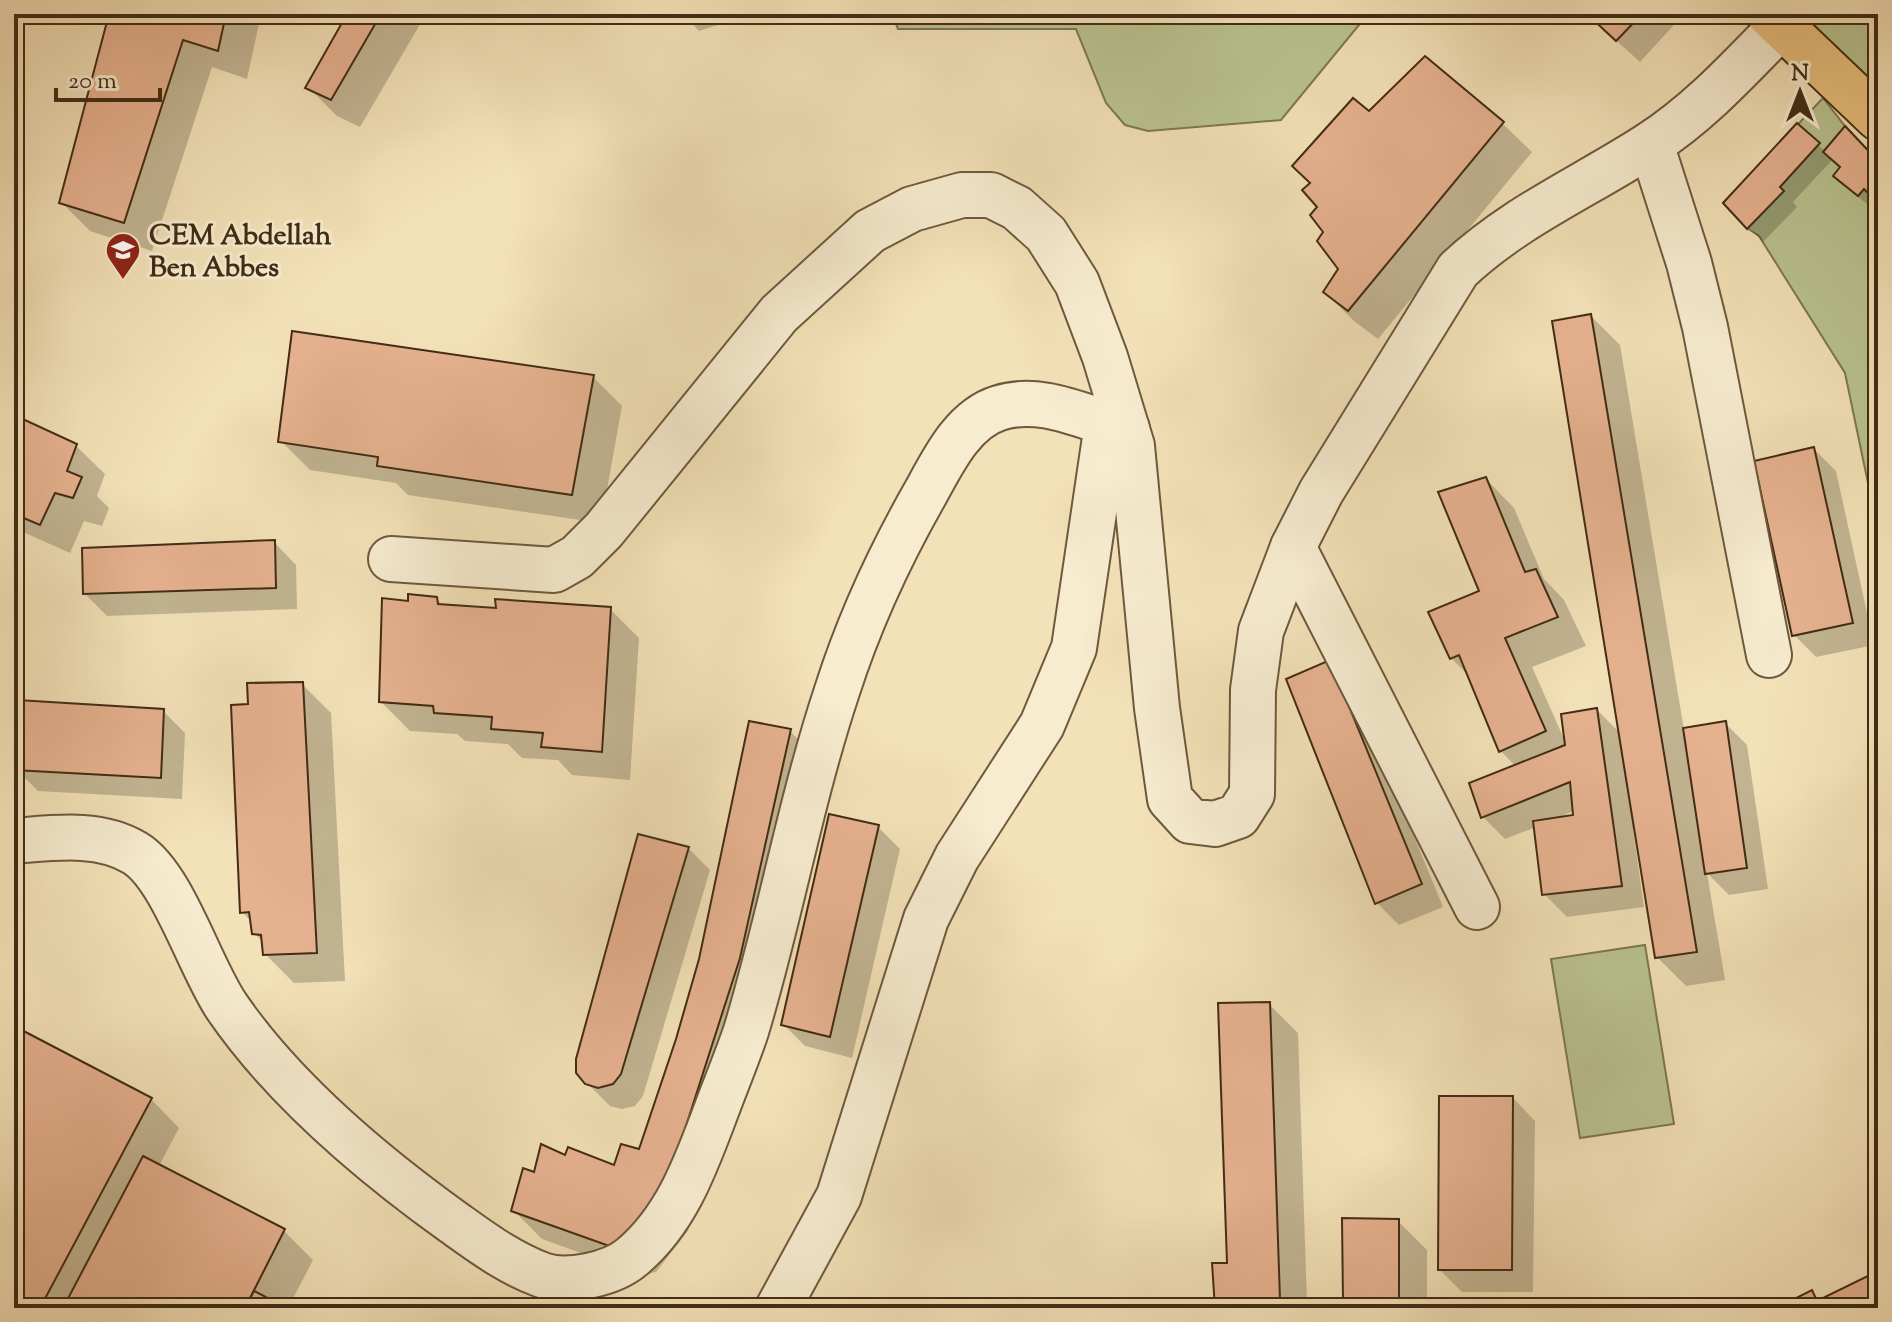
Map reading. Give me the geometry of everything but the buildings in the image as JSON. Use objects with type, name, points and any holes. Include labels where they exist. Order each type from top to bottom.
[{"type":"main road","points":[[1775,20],[1878,118]]},
{"type":"lane","points":[[14,841],[66,837],[105,841],[136,853],[156,872],[224,1003],[271,1064],[404,1187],[493,1251],[547,1277],[595,1276],[628,1261],[662,1229],[693,1172],[745,1033],[837,690],[893,551],[944,459],[968,427],[993,409],[1021,403],[1053,407],[1117,427],[1132,446],[1157,708],[1170,799],[1190,821],[1215,824],[1238,816],[1252,794],[1253,690],[1261,631],[1293,547],[1321,492],[1458,270],[1513,225],[1651,144],[1716,93],[1775,20]]},
{"type":"lane","points":[[1651,144],[1689,263],[1705,327],[1769,655]]},
{"type":"lane","points":[[391,559],[554,570],[577,557],[604,530],[779,314],[870,231],[912,209],[962,195],[991,195],[1017,208],[1046,234],[1077,283],[1105,357],[1117,427],[1074,648],[1042,725],[957,857],[926,919],[839,1196],[785,1305]]},
{"type":"lane","points":[[1293,547],[1477,907]]},
{"type":"green space","points":[[892,14],[1368,14],[1281,120],[1148,131],[1125,125],[1106,103],[1076,29],[898,29]]},
{"type":"green space","points":[[1782,14],[1878,14],[1878,107]]},
{"type":"green space","points":[[1823,98],[1878,161],[1878,531],[1845,373],[1759,236],[1723,203]]},
{"type":"green space","points":[[1645,945],[1674,1124],[1580,1138],[1551,959]]},
{"type":"place","name":"CEM Abdellah Ben Abbes","points":[[123,281]]}]
